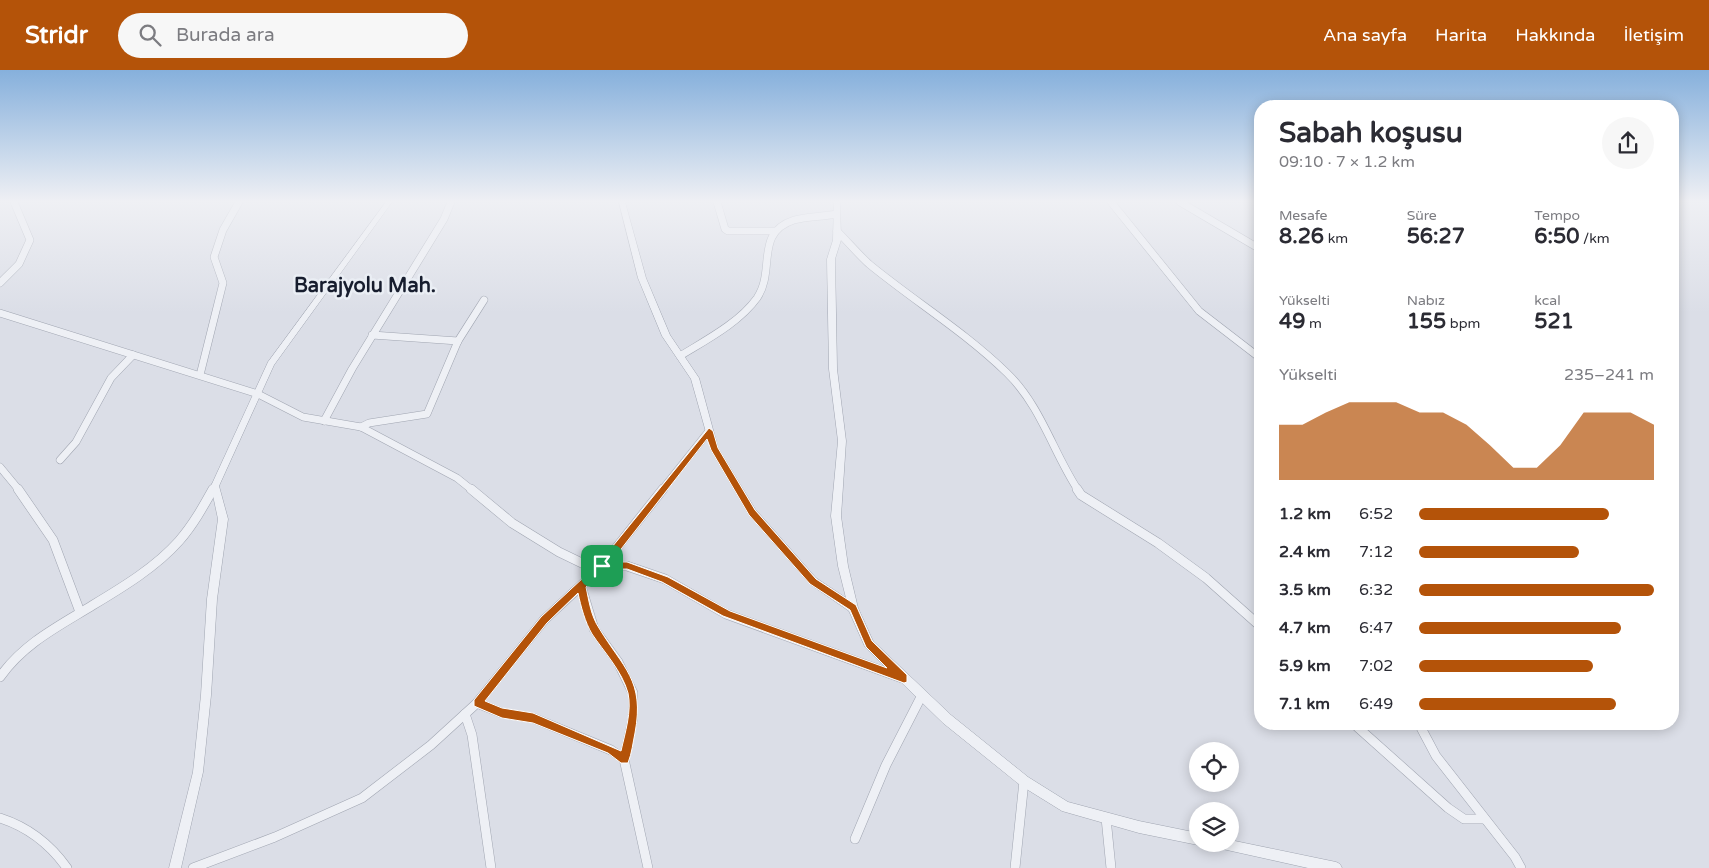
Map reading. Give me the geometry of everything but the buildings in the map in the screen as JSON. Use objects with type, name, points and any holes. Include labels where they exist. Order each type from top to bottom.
[{"type":"street","points":[[0,282],[10,276],[18,266],[30,239]]},
{"type":"street","points":[[200,375],[223,284],[214,257],[219,239]]},
{"type":"street","points":[[0,677],[10,660],[32,641],[142,572],[178,542],[198,517],[215,486],[271,364],[362,239]]},
{"type":"street","points":[[324,421],[372,335],[432,239]]},
{"type":"street","points":[[632,239],[642,278],[666,336],[695,378],[714,448],[752,512],[813,582],[853,608]]},
{"type":"street","points":[[680,356],[707,338],[754,301],[766,278],[769,239]]},
{"type":"street","points":[[837,239],[832,259],[833,369],[842,441],[836,516],[843,566],[853,608],[869,644],[922,696],[1024,781],[1066,807],[1189,837]]},
{"type":"street","points":[[845,239],[868,263],[951,326],[1008,374],[1041,417],[1061,464],[1081,495],[1158,543],[1206,578],[1254,621]]},
{"type":"street","points":[[1141,239],[1199,311],[1254,353]]},
{"type":"street","points":[[1242,239],[1254,246]]},
{"type":"street","points":[[361,427],[427,414],[458,341],[484,300]]},
{"type":"street","points":[[0,313],[258,394],[303,417],[361,427],[457,478],[512,523],[559,552],[588,566],[627,566],[665,579],[726,614],[904,678]]},
{"type":"street","points":[[372,335],[458,341]]},
{"type":"street","points":[[60,460],[73,447],[111,378],[133,355]]},
{"type":"street","points":[[198,867],[275,837],[362,798],[431,745],[477,703],[544,620],[602,566],[709,431]]},
{"type":"street","points":[[0,468],[52,537],[65,566],[72,595],[80,612]]},
{"type":"street","points":[[175,868],[198,772],[206,695],[212,599],[223,519],[215,486]]},
{"type":"street","points":[[581,586],[594,629],[618,662],[633,693],[633,718],[624,759],[648,868]]},
{"type":"street","points":[[855,839],[886,765],[922,696]]},
{"type":"street","points":[[477,703],[502,713],[533,718],[611,750],[624,759]]},
{"type":"street","points":[[465,714],[472,735],[491,868]]},
{"type":"street","points":[[1361,730],[1448,808],[1464,819],[1484,819]]},
{"type":"street","points":[[1422,730],[1436,756],[1521,868]]},
{"type":"street","points":[[1015,868],[1024,781]]},
{"type":"street","points":[[0,818],[13,822],[50,846],[67,868]]},
{"type":"street","points":[[1106,818],[1111,868]]},
{"type":"street","points":[[1239,848],[1336,868]]},
{"type":"district","name":"Barajyolu Mah.","points":[[365,285]]},
{"type":"route","points":[[602,566],[544,620],[477,703],[502,713],[533,718],[611,750],[624,759],[633,718],[633,693],[618,662],[594,629],[581,586],[602,566],[627,566],[665,579],[726,614],[904,678],[869,644],[853,608],[813,582],[752,512],[714,448],[709,431],[602,566]]}]
